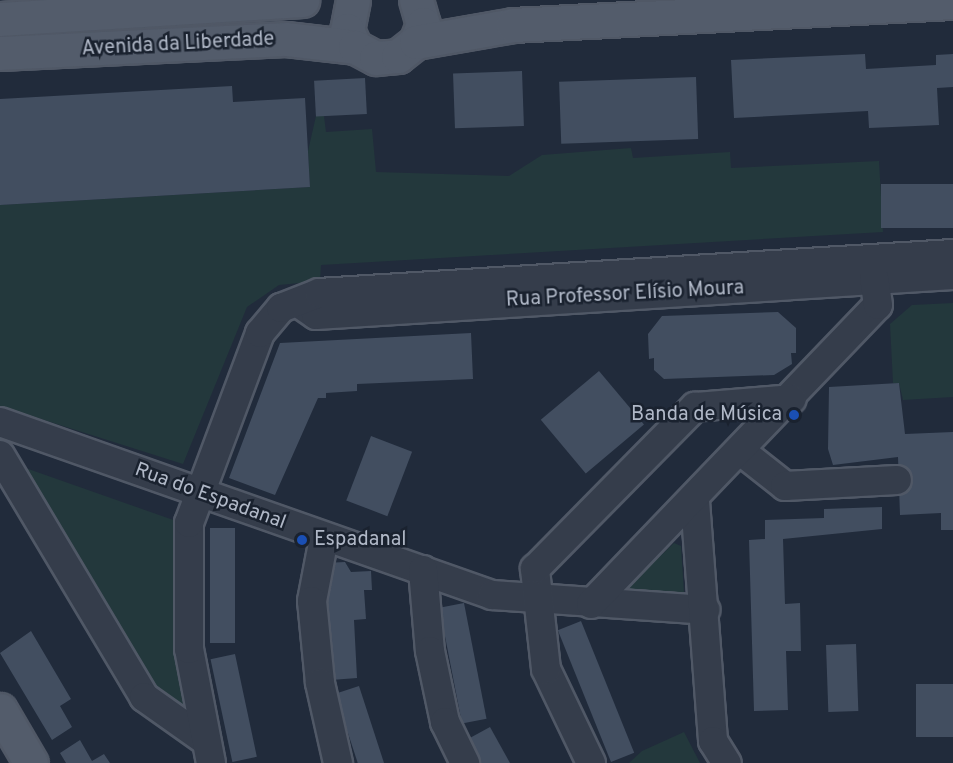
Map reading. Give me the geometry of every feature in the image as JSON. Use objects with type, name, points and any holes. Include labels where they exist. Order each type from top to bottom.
[{"type":"main road","name":"Avenida da Liberdade","points":[[0,19],[302,0]]},
{"type":"main road","points":[[353,0],[346,30],[356,47]]},
{"type":"main road","points":[[416,0],[423,24],[416,42]]},
{"type":"main road","name":"Avenida da Liberdade","points":[[0,53],[286,39],[356,47],[376,58],[398,56],[416,42],[513,25],[953,2]]},
{"type":"main road","points":[[0,710],[31,763]]},
{"type":"street","name":"Rua Professor Elísio Moura","points":[[206,750],[189,649],[189,523],[197,493],[260,333],[281,308],[300,304],[319,293],[953,254]]},
{"type":"street","name":"Rua Professor Elísio Moura","points":[[300,304],[316,315],[874,278],[953,275]]},
{"type":"street","points":[[591,604],[695,501],[878,305],[874,278]]},
{"type":"street","points":[[591,763],[546,669],[535,569],[695,406],[792,399]]},
{"type":"street","name":"Rua do Espadanal","points":[[0,422],[324,538],[492,595],[591,604],[705,610]]},
{"type":"street","points":[[742,452],[785,486],[897,480]]},
{"type":"street","points":[[0,455],[144,697],[206,750]]},
{"type":"street","points":[[695,501],[705,610],[713,741],[728,763]]},
{"type":"street","points":[[324,538],[312,601],[320,683],[338,763]]},
{"type":"street","points":[[423,570],[434,671],[445,722],[465,763]]},
{"type":"green space","points":[[316,116],[324,116],[326,132],[372,129],[376,172],[509,176],[542,155],[631,148],[633,158],[730,152],[731,168],[879,161],[883,232],[321,265],[320,281],[279,285],[247,307],[183,464],[0,406],[0,205],[310,187],[308,151]]},
{"type":"green space","points":[[953,303],[953,397],[903,400],[899,383],[893,383],[890,324],[912,305]]},
{"type":"green space","points":[[17,465],[179,522],[189,716],[152,687]]},
{"type":"green space","points":[[674,543],[681,546],[684,593],[678,598],[630,593],[627,588]]},
{"type":"green space","points":[[684,732],[700,763],[629,763],[642,751]]},
{"type":"building","points":[[865,54],[866,69],[936,65],[936,55],[953,54],[953,87],[937,88],[939,125],[869,128],[868,111],[734,118],[731,60]]},
{"type":"building","points":[[522,71],[524,126],[455,128],[453,73]]},
{"type":"building","points":[[696,77],[698,139],[561,144],[559,82]]},
{"type":"building","points":[[365,78],[367,114],[316,117],[314,81]]},
{"type":"building","points":[[232,86],[233,102],[305,98],[310,187],[0,205],[0,99]]},
{"type":"building","points":[[881,184],[953,184],[953,228],[881,228]]},
{"type":"building","points":[[778,312],[796,328],[796,353],[791,353],[792,364],[774,375],[664,379],[654,370],[654,358],[649,359],[648,334],[662,316]]},
{"type":"building","points":[[471,333],[473,379],[357,384],[357,391],[326,393],[326,398],[318,398],[275,495],[229,478],[280,343]]},
{"type":"building","points":[[599,371],[644,425],[586,473],[541,420]]},
{"type":"building","points":[[899,383],[905,434],[953,432],[953,530],[941,530],[941,513],[900,515],[898,457],[833,465],[828,449],[829,387]]},
{"type":"building","points":[[371,436],[412,452],[387,516],[346,500]]},
{"type":"building","points":[[882,507],[882,529],[783,539],[785,604],[800,603],[801,651],[786,651],[788,710],[754,711],[749,540],[765,539],[765,520],[824,518],[824,509]]},
{"type":"building","points":[[210,528],[235,528],[235,643],[210,643]]},
{"type":"building","points":[[345,562],[351,572],[371,571],[372,590],[364,590],[366,619],[354,620],[357,678],[331,680],[325,563]]},
{"type":"building","points":[[464,603],[487,719],[462,724],[439,608]]},
{"type":"building","points":[[581,621],[634,753],[611,762],[558,630]]},
{"type":"building","points":[[31,631],[71,699],[60,706],[72,727],[52,740],[0,653]]},
{"type":"building","points":[[856,644],[858,711],[828,712],[826,645]]},
{"type":"building","points":[[235,654],[257,757],[232,762],[211,659]]},
{"type":"building","points":[[916,684],[953,684],[953,737],[916,737]]},
{"type":"building","points":[[359,686],[384,763],[358,763],[335,694]]},
{"type":"building","points":[[490,727],[510,763],[481,763],[468,739]]},
{"type":"building","points":[[80,740],[92,761],[104,754],[110,763],[66,763],[60,753]]},
{"type":"place","name":"Banda de Música","points":[[794,415]]},
{"type":"place","name":"Espadanal","points":[[302,540]]}]
